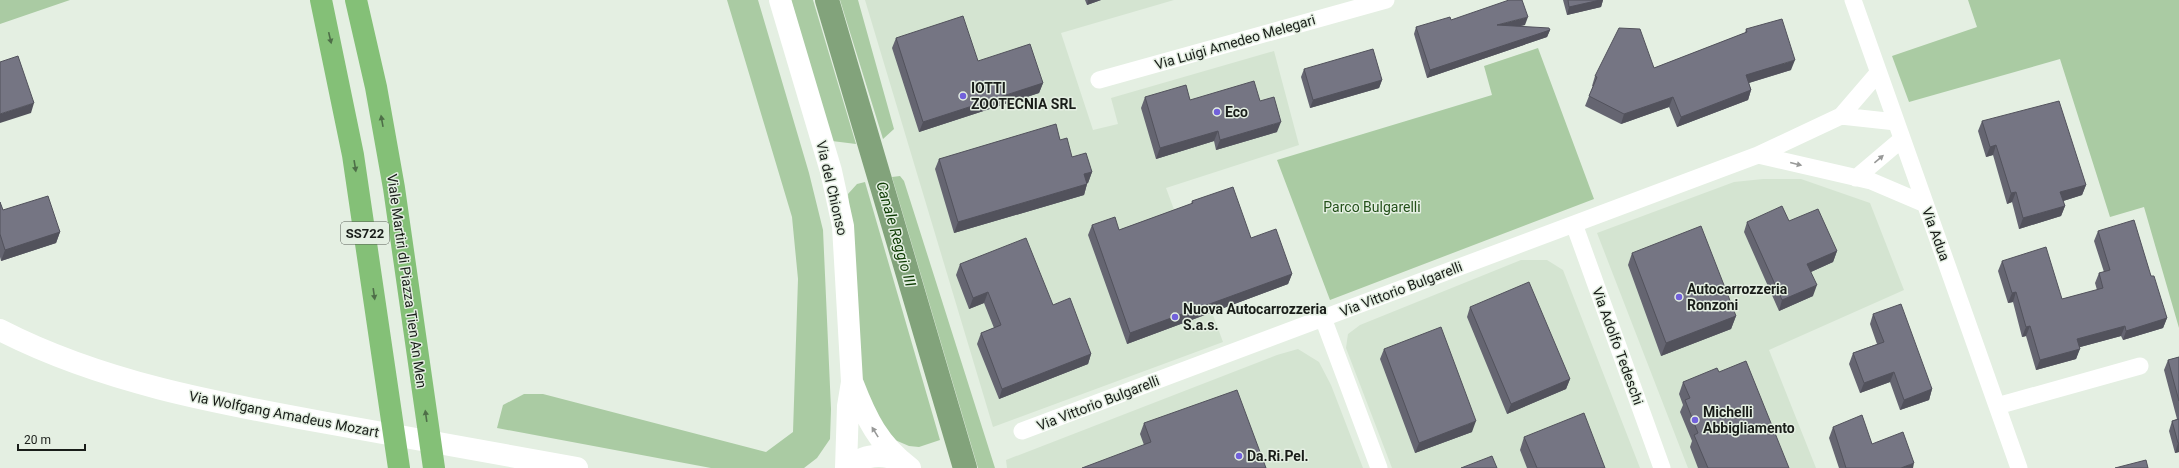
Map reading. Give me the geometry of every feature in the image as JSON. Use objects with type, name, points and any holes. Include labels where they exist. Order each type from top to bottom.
[{"type":"highway","name":"SS722","points":[[321,0],[353,155],[399,468]]},
{"type":"highway","name":"Viale Martiri di Piazza Tien An Men","points":[[356,0],[376,87],[394,188],[434,468]]},
{"type":"main road","name":"Via del Chionso","points":[[780,0],[831,171],[844,226],[852,382],[848,406],[847,468]]},
{"type":"main road","name":"Via Wolfgang Amadeus Mozart","points":[[0,330],[52,353],[123,377],[191,397],[253,410],[577,468]]},
{"type":"main road","name":"Via del Chionso","points":[[852,382],[864,412],[876,435],[905,464]]},
{"type":"main road","name":"Via del Chionso","points":[[847,468],[866,457],[877,455],[890,457],[905,464]]},
{"type":"street","name":"Via Adua","points":[[1852,0],[2019,468]]},
{"type":"street","name":"Via Luigi Amedeo Melegari","points":[[1099,80],[1375,1]]},
{"type":"street","name":"Via Vittorio Bulgarelli","points":[[1022,431],[1758,155],[1841,116],[1878,72]]},
{"type":"street","points":[[1841,116],[1896,122]]},
{"type":"street","points":[[1856,178],[1902,139]]},
{"type":"street","points":[[1758,155],[1871,181],[1925,204]]},
{"type":"street","name":"Via Adolfo Tedeschi","points":[[1574,224],[1662,468]]},
{"type":"street","points":[[1323,318],[1379,468]]},
{"type":"street","points":[[1997,406],[2140,366]]},
{"type":"shaded area","points":[[865,0],[1174,0],[1061,33],[1093,130],[1118,124],[1111,98],[1274,51],[1299,145],[1166,188],[1223,342],[993,427]]},
{"type":"shaded area","points":[[1763,179],[1801,179],[1870,203],[1904,290],[1769,350],[1816,468],[1688,468],[1597,233],[1734,182]]},
{"type":"shaded area","points":[[1521,260],[1547,260],[1563,270],[1640,468],[1392,468],[1346,348],[1348,334],[1360,325]]},
{"type":"shaded area","points":[[1298,349],[1319,362],[1331,385],[1363,468],[1007,468],[1006,460],[1277,355]]},
{"type":"green space","points":[[0,0],[70,0],[0,24]]},
{"type":"green space","points":[[727,0],[758,0],[809,173],[823,230],[831,409],[830,439],[817,458],[804,468],[711,468],[497,428],[503,405],[524,394],[543,394],[766,452],[793,432],[798,279],[792,217]]},
{"type":"green space","points":[[791,0],[813,0],[856,144],[832,141]]},
{"type":"green space","points":[[840,0],[858,0],[894,129],[883,139]]},
{"type":"green space","points":[[1968,0],[2179,0],[2179,328],[2144,207],[2110,217],[2060,59],[1909,102],[1892,56],[1977,27]]},
{"type":"green space","name":"Parco Bulgarelli","points":[[1538,48],[1594,199],[1330,300],[1277,160],[1492,95],[1484,66]]},
{"type":"green space","points":[[900,176],[904,181],[995,468],[978,468],[892,177]]},
{"type":"green space","points":[[865,182],[940,440],[919,447],[909,446],[895,440],[871,412],[863,389],[848,194],[857,184]]},
{"type":"building","points":[[1509,0],[1522,0],[1528,17],[1497,25],[1549,28],[1550,30],[1430,70],[1416,27],[1450,17],[1451,20]]},
{"type":"building","points":[[1568,0],[1600,0],[1569,7]]},
{"type":"building","points":[[963,16],[978,61],[1030,44],[1043,83],[923,122],[896,38]]},
{"type":"building","points":[[1782,19],[1795,60],[1746,75],[1751,90],[1681,117],[1673,97],[1624,114],[1589,96],[1597,77],[1595,76],[1619,28],[1640,29],[1654,68],[1747,32],[1746,29]]},
{"type":"building","points":[[1373,49],[1382,80],[1313,100],[1304,69]]},
{"type":"building","points":[[18,56],[34,103],[0,114],[0,62]]},
{"type":"building","points":[[1254,81],[1260,101],[1274,97],[1281,122],[1220,140],[1218,131],[1160,148],[1145,97],[1186,85],[1190,100]]},
{"type":"building","points":[[2059,101],[2086,185],[2060,192],[2065,206],[2023,218],[2016,192],[2011,193],[1996,145],[1990,147],[1982,121]]},
{"type":"building","points":[[1056,124],[1060,140],[1067,138],[1072,157],[1086,153],[1092,172],[1084,174],[1087,184],[958,222],[939,159]]},
{"type":"building","points":[[1233,187],[1251,238],[1276,229],[1292,274],[1130,333],[1092,225],[1115,217],[1119,230],[1193,203],[1192,201]]},
{"type":"building","points":[[48,196],[60,232],[5,250],[0,234],[0,202],[3,210]]},
{"type":"building","points":[[1782,206],[1789,221],[1818,209],[1837,251],[1807,264],[1817,285],[1782,300],[1747,222]]},
{"type":"building","points":[[2134,220],[2151,276],[2154,276],[2167,318],[2126,331],[2125,326],[2077,339],[2080,349],[2040,360],[2030,326],[2026,327],[2016,292],[2012,293],[2002,261],[2046,247],[2062,299],[2103,288],[2099,273],[2110,270],[2098,231]]},
{"type":"building","name":"Autocarrozzeria Ronzoni","points":[[1701,226],[1736,316],[1666,343],[1632,253]]},
{"type":"building","points":[[1026,238],[1053,305],[1070,298],[1091,354],[1002,389],[981,333],[1001,325],[988,292],[973,298],[960,264]]},
{"type":"building","points":[[1529,282],[1570,379],[1511,404],[1470,307]]},
{"type":"building","points":[[1901,304],[1932,389],[1904,400],[1894,372],[1864,383],[1853,353],[1884,342],[1873,314]]},
{"type":"building","points":[[1441,327],[1476,421],[1419,443],[1384,349]]},
{"type":"building","points":[[2179,357],[2179,401],[2168,360]]},
{"type":"building","points":[[1746,361],[1789,468],[1708,468],[1694,435],[1698,433],[1685,400],[1690,398],[1683,382],[1717,368],[1719,372]]},
{"type":"building","points":[[1237,390],[1266,468],[1082,468],[1151,442],[1144,423]]},
{"type":"building","points":[[1584,413],[1605,468],[1537,468],[1524,437]]},
{"type":"building","points":[[1862,415],[1872,444],[1903,432],[1914,463],[1901,468],[1846,468],[1833,427]]},
{"type":"building","points":[[2179,419],[2179,443],[2178,443],[2172,421]]},
{"type":"building","points":[[1492,456],[1497,468],[1461,468]]},
{"type":"building","points":[[2146,460],[2148,468],[2115,468]]},
{"type":"waterway","name":"Canale Reggio III","points":[[827,0],[965,468]]},
{"type":"place","name":"IOTTI ZOOTECNIA SRL","points":[[963,96]]},
{"type":"place","name":"Eco","points":[[1217,112]]},
{"type":"place","name":"Autocarrozzeria Ronzoni","points":[[1679,297]]},
{"type":"place","name":"Nuova Autocarrozzeria S.a.s.","points":[[1175,317]]},
{"type":"place","name":"Michelli Abbigliamento","points":[[1695,420]]},
{"type":"place","name":"Da.Ri.Pel.","points":[[1239,456]]}]
